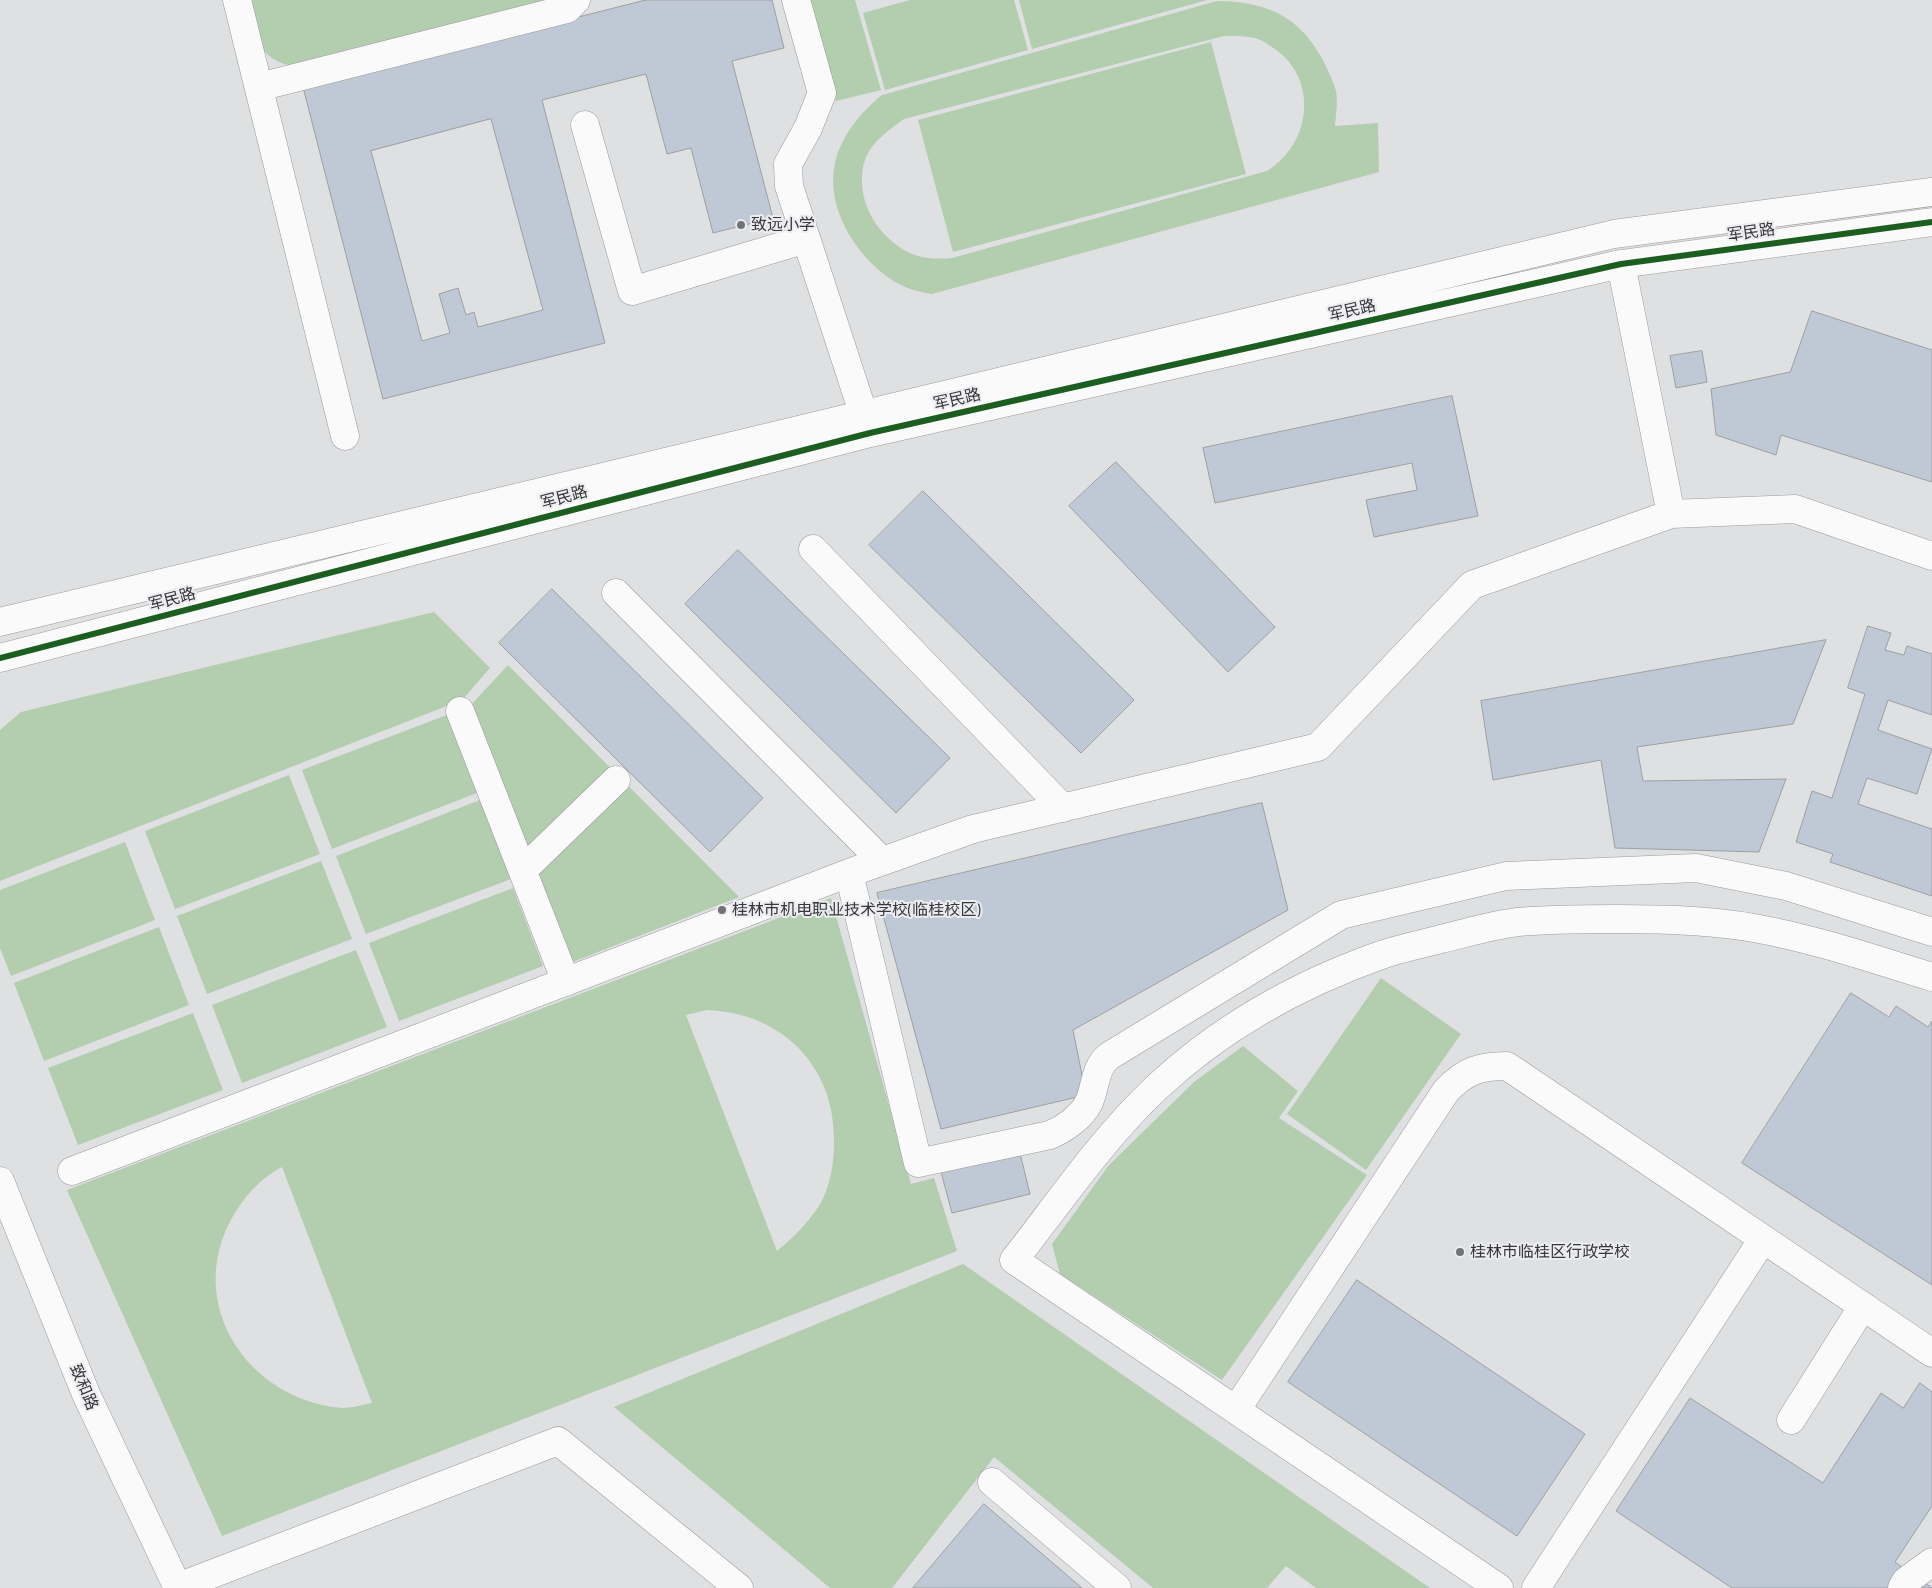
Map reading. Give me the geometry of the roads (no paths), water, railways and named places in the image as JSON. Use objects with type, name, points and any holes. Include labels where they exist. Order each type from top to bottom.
[{"type":"street","points":[[237,0],[346,436]]},
{"type":"street","points":[[258,87],[567,9],[576,0]]},
{"type":"street","points":[[796,0],[822,93],[808,128],[788,164],[788,186],[867,424]]},
{"type":"street","points":[[585,125],[632,291],[806,239]]},
{"type":"street","name":"军民路","points":[[0,658],[867,424],[1614,234],[1932,192]]},
{"type":"street","name":"军民路","points":[[0,622],[867,424],[1621,264],[1932,222]]},
{"type":"street","points":[[1621,264],[1671,514]]},
{"type":"street","points":[[72,1171],[849,873],[973,829],[1318,747],[1472,585],[1671,514],[1795,509],[1932,556]]},
{"type":"street","points":[[813,549],[1063,808]]},
{"type":"street","points":[[616,593],[882,862]]},
{"type":"street","points":[[460,711],[566,982]]},
{"type":"street","points":[[523,870],[616,780]]},
{"type":"street","points":[[849,873],[918,1163],[1050,1136],[1058,1132],[1088,1104],[1099,1068],[1105,1059],[1341,915],[1506,876],[1696,868],[1786,886],[1932,932]]},
{"type":"street","points":[[1499,1588],[1014,1260],[1116,1130],[1155,1089],[1198,1053],[1235,1025],[1284,995],[1387,953],[1515,922],[1559,919],[1646,919],[1712,922],[1755,928],[1814,941],[1932,977]]},
{"type":"street","points":[[1236,1410],[1446,1091],[1458,1079],[1474,1070],[1490,1066],[1507,1066],[1932,1353]]},
{"type":"street","name":"致和路","points":[[0,1181],[86,1394],[178,1588]]},
{"type":"street","points":[[1536,1588],[1763,1239]]},
{"type":"street","points":[[1791,1420],[1863,1306]]},
{"type":"street","points":[[178,1588],[558,1441],[740,1588]]},
{"type":"street","points":[[992,1482],[1117,1588]]},
{"type":"street","points":[[1902,1588],[1906,1582],[1932,1562]]},
{"type":"place","name":"致远小学","points":[[741,225]]},
{"type":"place","name":"桂林市机电职业技术学校(临桂校区)","points":[[722,910]]},
{"type":"place","name":"桂林市临桂区行政学校","points":[[1460,1252]]}]
